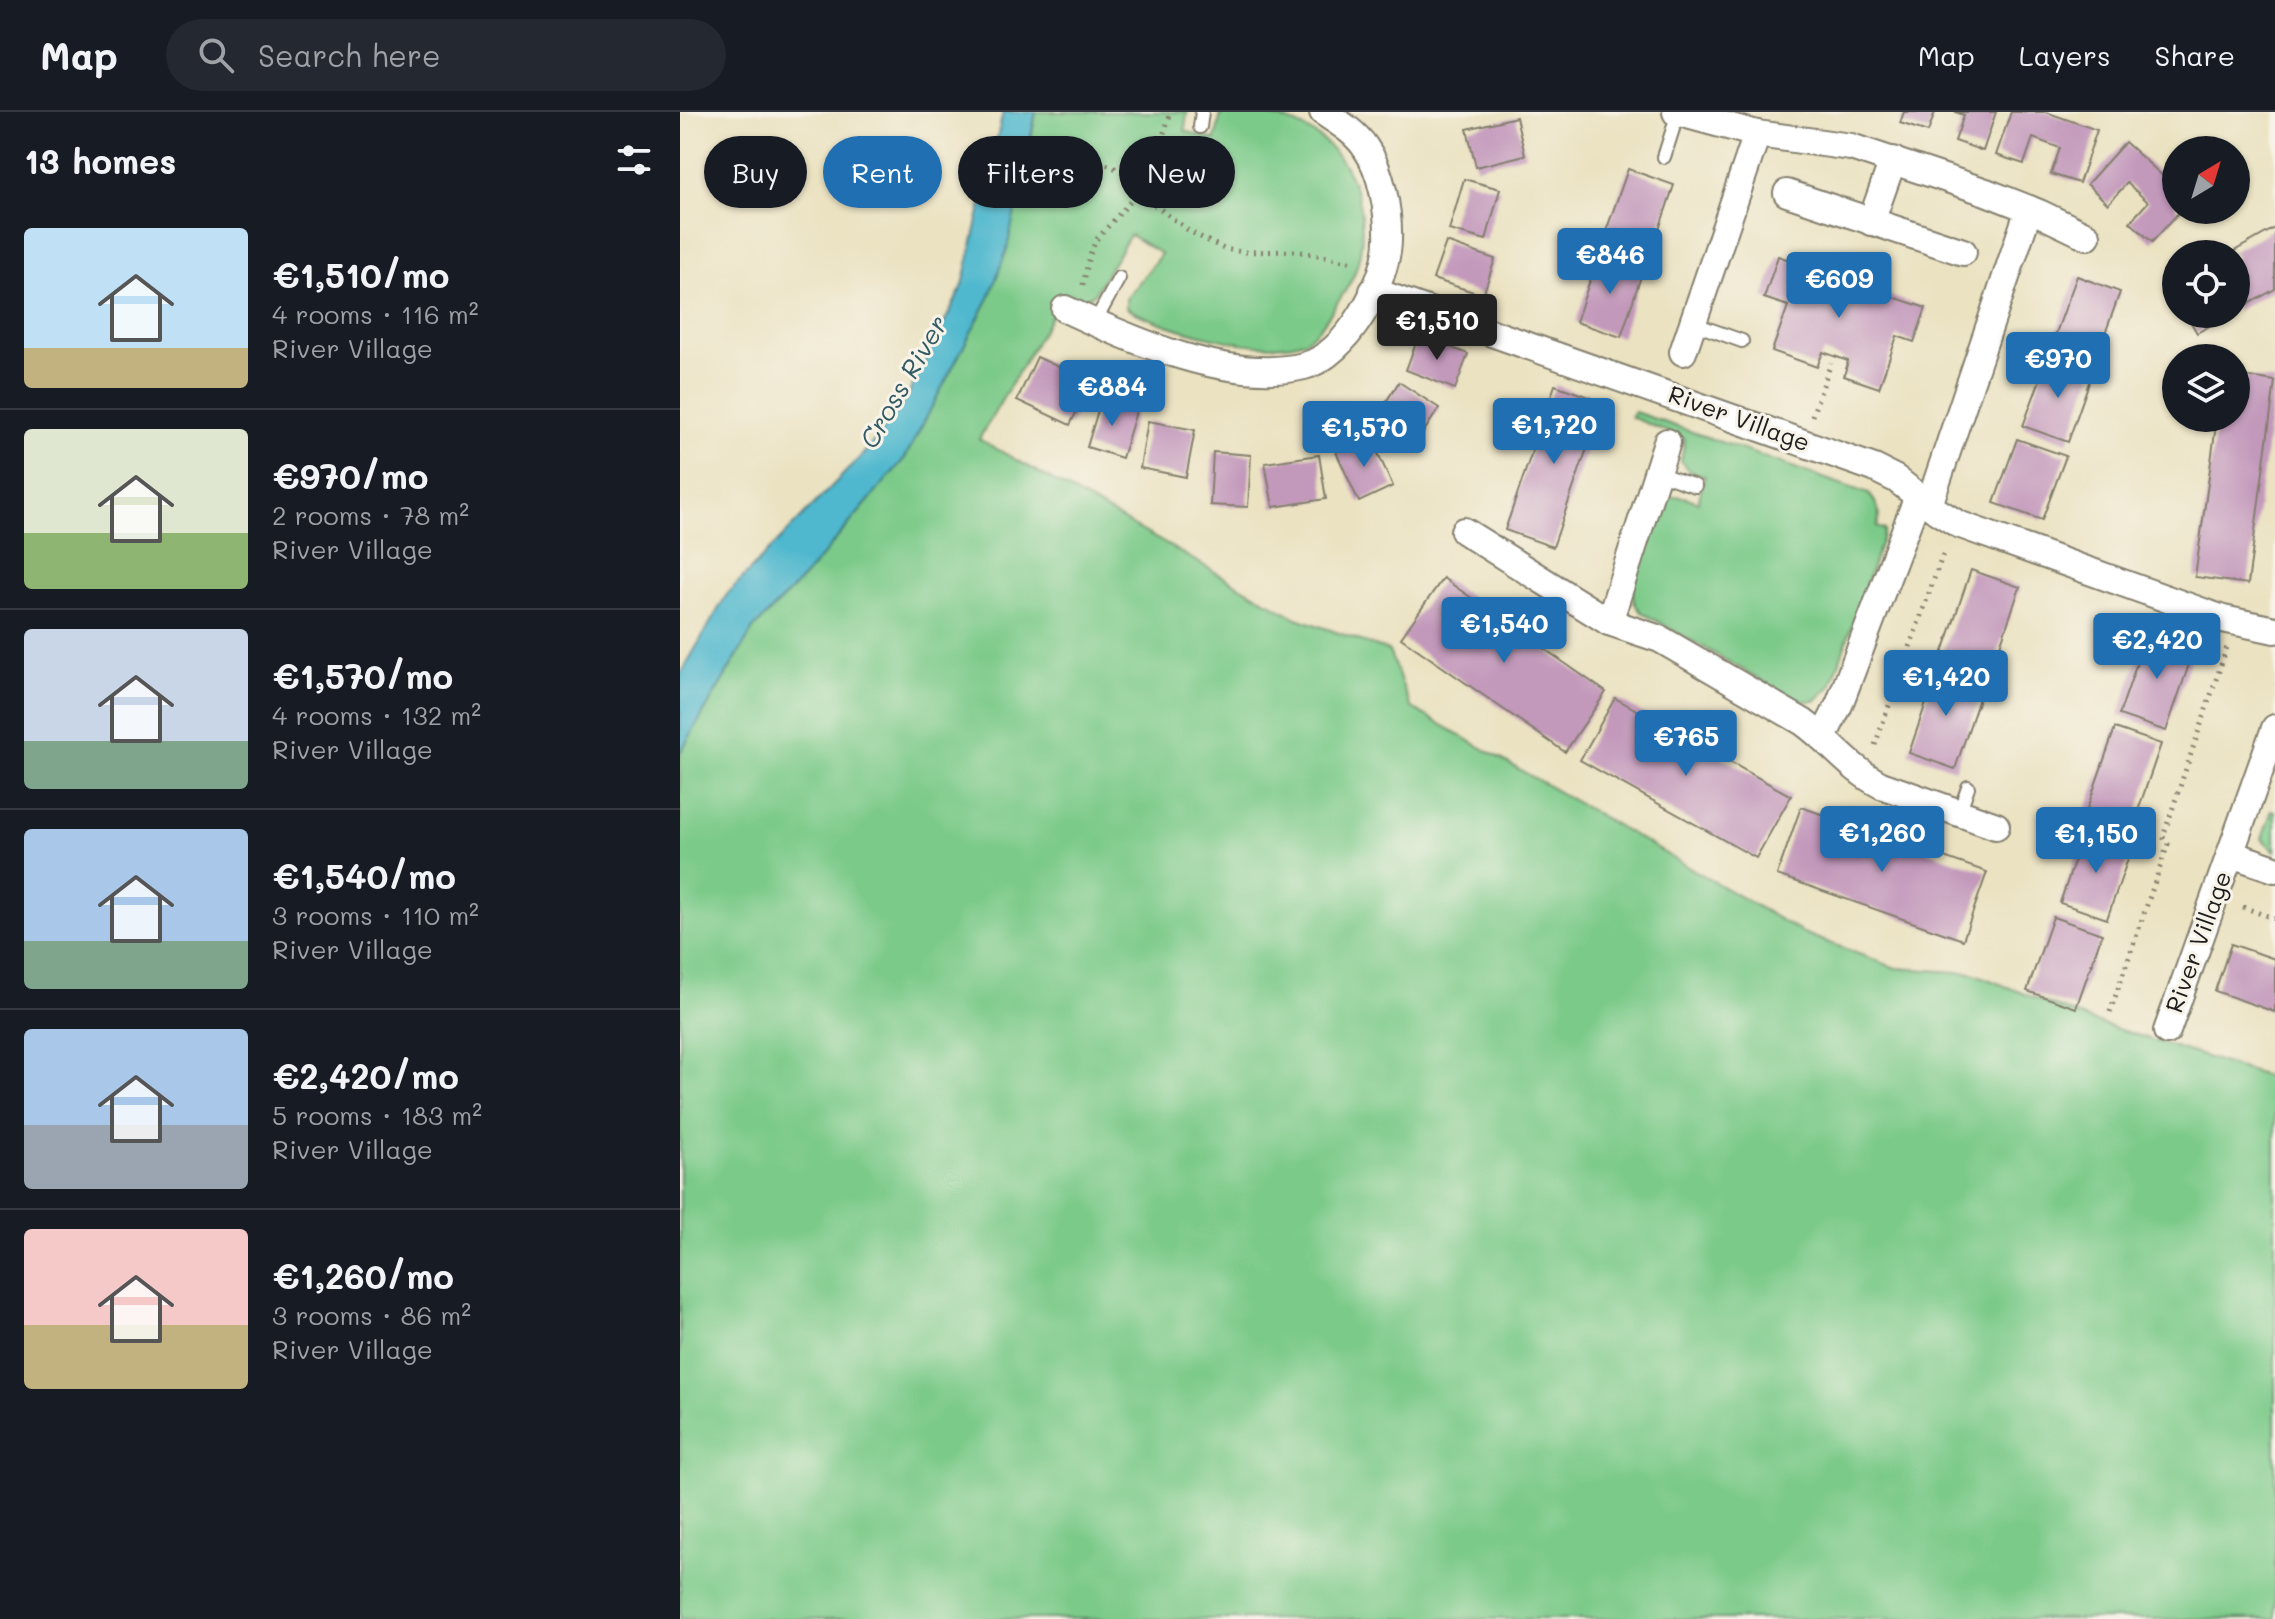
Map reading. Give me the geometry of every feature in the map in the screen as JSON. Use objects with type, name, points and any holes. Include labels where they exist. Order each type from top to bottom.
[{"type":"street","points":[[1078,315],[1183,356],[1218,365],[1273,371],[1318,362],[1333,351],[1356,324],[1377,282],[1388,241],[1381,185],[1367,148],[1323,112]]},
{"type":"street","points":[[1677,112],[1757,134],[1851,147],[2029,209],[2087,236]]},
{"type":"street","name":"River Village","points":[[1683,352],[1757,134]]},
{"type":"street","points":[[1871,222],[1893,160]]},
{"type":"street","points":[[1787,193],[1963,252]]},
{"type":"street","points":[[1823,737],[1924,501],[2029,209]]},
{"type":"street","name":"River Village","points":[[1377,282],[1874,468],[1896,479],[1946,518],[1992,537],[2223,619],[2275,630]]},
{"type":"street","name":"River Village","points":[[1609,622],[1667,442]]},
{"type":"street","points":[[1464,531],[1530,567],[1609,622],[1670,645],[1803,722],[1864,776],[1996,826]]},
{"type":"street","name":"River Village","points":[[2167,1031],[2275,728]]},
{"type":"street","name":"River Village","points":[[2231,854],[2275,869]]},
{"type":"lane","points":[[1200,127],[1202,112]]},
{"type":"lane","points":[[1664,157],[1677,112]]},
{"type":"lane","points":[[1078,315],[1119,278]]},
{"type":"lane","points":[[1692,323],[1742,341]]},
{"type":"lane","points":[[1657,473],[1695,486]]},
{"type":"lane","points":[[1959,813],[1968,787]]},
{"type":"path","points":[[1163,136],[1171,112]]},
{"type":"path","points":[[1078,315],[1089,257],[1096,240],[1123,208]]},
{"type":"path","points":[[1159,208],[1189,231],[1224,249],[1319,253],[1349,260],[1377,282]]},
{"type":"path","points":[[1864,776],[1948,540]]},
{"type":"path","points":[[2110,1012],[2168,844],[2163,837],[2229,641]]},
{"type":"green space","points":[[1036,112],[1187,112],[1185,131],[1202,136],[1119,136],[1119,208],[1235,208],[1235,136],[1216,136],[1221,114],[1244,113],[1281,119],[1317,136],[1333,150],[1345,167],[1360,206],[1361,248],[1350,284],[1315,333],[1297,343],[1258,345],[1186,331],[1126,308],[1126,299],[1161,254],[1130,235],[1094,294],[1086,298],[1064,294],[979,439],[1297,618],[1389,651],[1411,707],[1803,933],[1896,968],[1973,973],[2092,1021],[2275,1079],[2275,1619],[680,1619],[680,753],[753,629],[804,577],[905,458],[989,298],[1014,208],[1103,208],[1103,136],[1032,136]]},
{"type":"green space","points":[[1635,412],[1869,494],[1875,502],[1879,513],[1877,527],[1885,530],[1831,686],[1815,701],[1791,697],[1641,612],[1636,605],[1633,592],[1635,580],[1665,501],[1678,496],[1698,502],[1705,476],[1689,471],[1681,461],[1685,439],[1631,417]]},
{"type":"green space","points":[[2272,810],[2275,811],[2275,851],[2262,839]]},
{"type":"water","points":[[1003,112],[1036,112],[1031,136],[997,136]]},
{"type":"water","points":[[981,208],[1016,208],[1007,249],[989,298],[905,458],[804,577],[753,629],[680,753],[680,675],[727,594],[866,451],[905,401],[963,285]]},
{"type":"building","points":[[1904,112],[1935,112],[1928,132],[1900,123]]},
{"type":"building","points":[[1955,112],[1996,112],[1983,151],[1955,141],[1964,115]]},
{"type":"building","points":[[2011,112],[2046,112],[2097,130],[2079,183],[2051,174],[2060,148],[2033,138],[2024,164],[1996,155]]},
{"type":"building","points":[[1516,117],[1525,155],[1476,167],[1467,129]]},
{"type":"building","points":[[2125,142],[2162,175],[2162,224],[2168,224],[2152,242],[2130,222],[2148,202],[2127,183],[2108,204],[2087,184]]},
{"type":"building","points":[[1628,169],[1674,185],[1651,253],[1604,237]]},
{"type":"building","points":[[1464,179],[1500,189],[1486,240],[1449,230]]},
{"type":"building","points":[[2275,228],[2275,289],[2250,303],[2250,242]]},
{"type":"building","points":[[1446,242],[1495,259],[1483,295],[1433,279]]},
{"type":"building","points":[[1598,256],[1643,270],[1621,337],[1576,322]]},
{"type":"building","points":[[1778,256],[1831,275],[1833,270],[1880,286],[1878,292],[1926,308],[1914,342],[1897,336],[1879,388],[1844,376],[1848,361],[1823,352],[1817,367],[1772,351],[1788,306],[1764,298]]},
{"type":"building","points":[[2077,276],[2120,292],[2096,359],[2052,344]]},
{"type":"building","points":[[1419,335],[1468,354],[1455,389],[1406,370]]},
{"type":"building","points":[[1037,357],[1091,382],[1070,425],[1017,400]]},
{"type":"building","points":[[2048,358],[2092,374],[2068,442],[2023,426]]},
{"type":"building","points":[[2250,377],[2275,381],[2248,584],[2195,577],[2215,432],[2250,432]]},
{"type":"building","points":[[1399,382],[1439,408],[1412,450],[1372,423]]},
{"type":"building","points":[[1555,385],[1603,402],[1553,547],[1505,530]]},
{"type":"building","points":[[1102,397],[1137,408],[1122,458],[1087,447]]},
{"type":"building","points":[[1148,421],[1195,430],[1186,477],[1140,468]]},
{"type":"building","points":[[1370,436],[1393,486],[1359,502],[1336,452]]},
{"type":"building","points":[[2017,439],[2066,456],[2042,520],[1994,503]]},
{"type":"building","points":[[1213,452],[1251,455],[1248,507],[1210,505]]},
{"type":"building","points":[[1319,455],[1326,499],[1273,507],[1265,463]]},
{"type":"building","points":[[1971,570],[2020,587],[1991,672],[1942,655]]},
{"type":"building","points":[[1443,578],[1606,692],[1565,752],[1401,638]]},
{"type":"building","points":[[2148,631],[2195,647],[2166,731],[2119,715]]},
{"type":"building","points":[[1938,668],[1984,684],[1955,769],[1909,753]]},
{"type":"building","points":[[1615,698],[1791,796],[1756,858],[1580,760]]},
{"type":"building","points":[[2115,728],[2161,744],[2132,828],[2086,812]]},
{"type":"building","points":[[1801,807],[1987,872],[1963,940],[1777,875]]},
{"type":"building","points":[[2085,830],[2132,847],[2107,919],[2060,903]]},
{"type":"building","points":[[2053,917],[2102,934],[2076,1008],[2027,991]]},
{"type":"building","points":[[2231,944],[2275,959],[2275,1012],[2215,991]]},
{"type":"water label","name":"Cross River","points":[[904,382]]}]
